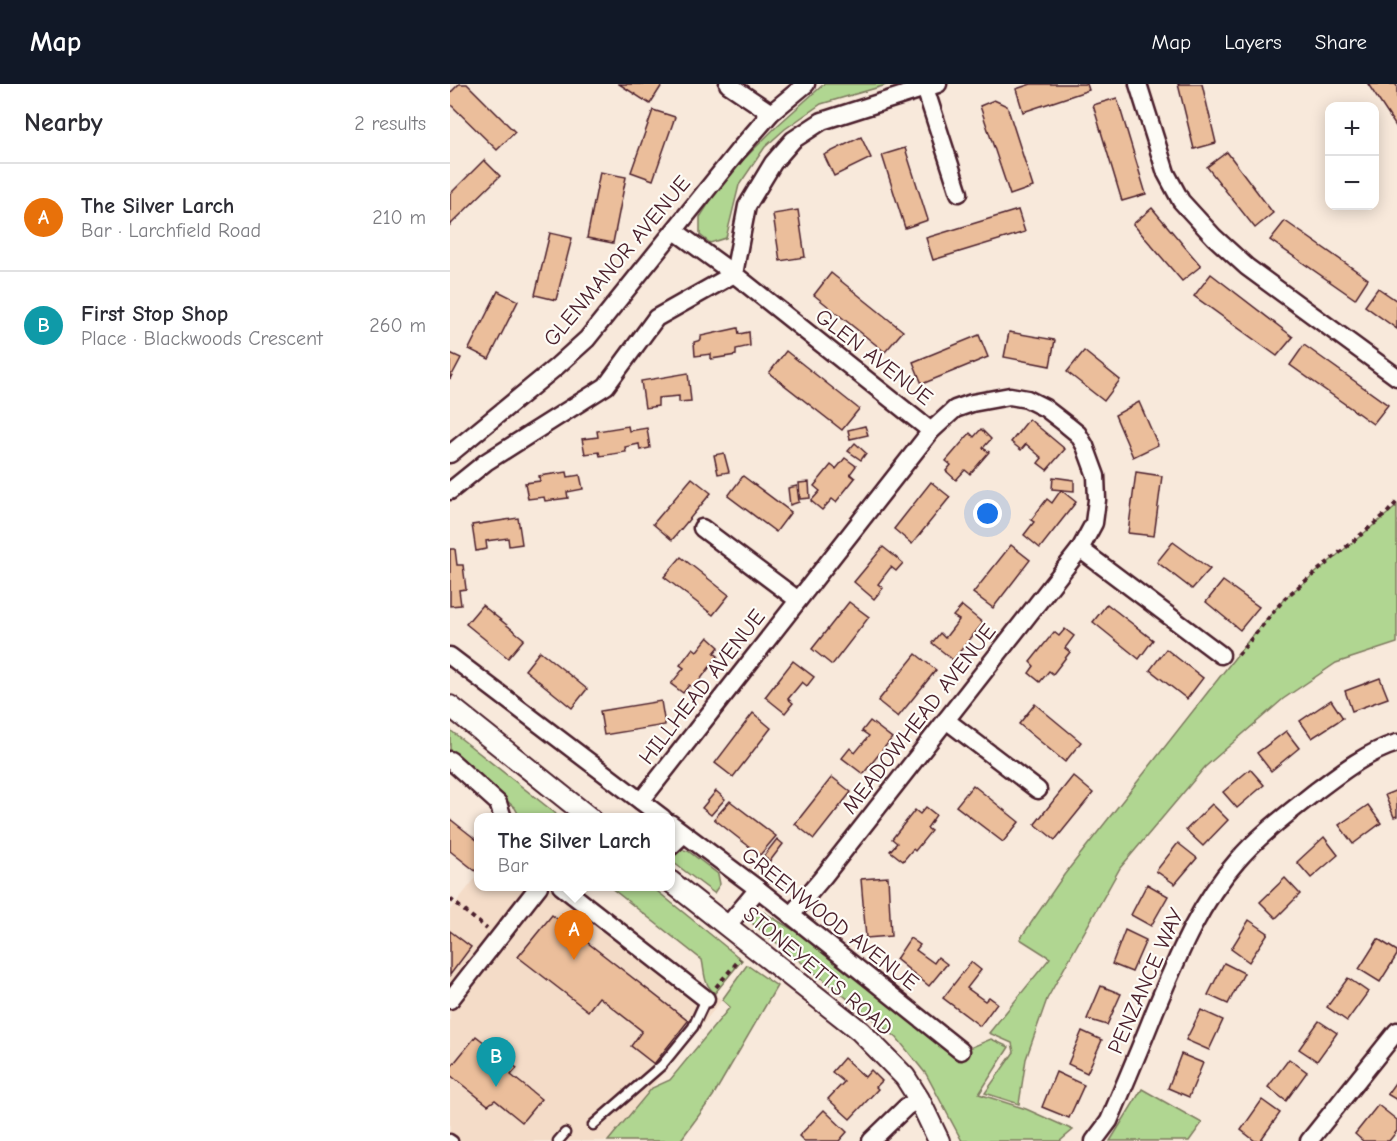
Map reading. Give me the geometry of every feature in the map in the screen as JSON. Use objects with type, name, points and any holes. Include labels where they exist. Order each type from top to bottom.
[{"type":"street","points":[[728,84],[771,113]]},
{"type":"street","name":"GLENMANOR AVENUE","points":[[450,454],[587,339],[771,113],[806,84]]},
{"type":"street","points":[[1138,84],[1166,173],[1181,201],[1214,237],[1247,267],[1397,377]]},
{"type":"street","points":[[450,491],[486,462],[606,386],[656,318],[734,274],[747,206],[773,163],[793,140],[822,121],[932,86],[959,193]]},
{"type":"street","name":"GLEN AVENUE","points":[[675,231],[734,274],[932,430],[956,409],[972,403],[1010,396],[1027,399],[1045,408],[1068,425],[1078,434],[1085,446],[1096,476],[1097,500],[1094,523],[1080,549]]},
{"type":"street","name":"HILLHEAD AVENUE","points":[[641,801],[932,430]]},
{"type":"street","name":"HILLHEAD AVENUE","points":[[702,528],[798,600]]},
{"type":"street","points":[[1080,549],[1221,656]]},
{"type":"street","name":"MEADOWHEAD AVENUE","points":[[791,915],[1080,549]]},
{"type":"street","points":[[450,656],[657,813]]},
{"type":"street","points":[[450,706],[584,813]]},
{"type":"street","points":[[946,720],[1038,790]]},
{"type":"street","name":"PENZANCE WAY","points":[[1094,1141],[1109,1121],[1181,947],[1196,918],[1224,876],[1238,859],[1296,807],[1340,774],[1387,746],[1397,743]]},
{"type":"street","points":[[450,760],[498,803],[501,813]]},
{"type":"street","name":"GREENWOOD AVENUE","points":[[675,827],[758,889],[961,1051]]},
{"type":"street","points":[[675,842],[684,834]]},
{"type":"street","name":"STONEYETTS ROAD","points":[[675,885],[860,1031],[905,1077],[919,1099],[939,1141]]},
{"type":"street","points":[[727,926],[758,889]]},
{"type":"street","points":[[450,1000],[535,891]]},
{"type":"street","points":[[567,891],[705,999]]},
{"type":"street","points":[[1309,1141],[1397,1031]]},
{"type":"street","points":[[870,1141],[906,1107],[919,1099]]},
{"type":"lane","points":[[593,1125],[662,1065],[693,1027],[705,999]]},
{"type":"lane","points":[[558,1141],[565,1133]]},
{"type":"path","points":[[1221,656],[1231,663],[1285,598],[1387,513],[1397,502]]},
{"type":"path","points":[[450,899],[498,939]]},
{"type":"path","points":[[705,999],[751,945]]},
{"type":"shaded area","points":[[474,880],[474,891],[582,891],[722,1000],[608,1141],[450,1141],[450,910]]},
{"type":"green space","points":[[824,84],[890,84],[821,104],[785,129],[765,147],[739,185],[726,238],[710,243],[700,235],[700,217],[725,178],[778,125]]},
{"type":"green space","points":[[1397,506],[1397,643],[1336,663],[1283,699],[1205,767],[1120,868],[1047,999],[1026,1059],[1019,1104],[985,1093],[1014,1052],[1012,1043],[989,1033],[1050,958],[1020,939],[1064,875],[1248,641],[1285,598]]},
{"type":"green space","points":[[450,730],[555,813],[518,813],[450,750]]},
{"type":"green space","points":[[675,848],[688,851],[718,874],[720,884],[714,893],[675,864]]},
{"type":"green space","points":[[615,891],[657,891],[742,960],[715,993],[706,982],[702,960]]},
{"type":"green space","points":[[763,912],[807,938],[953,1055],[991,1039],[1009,1047],[979,1094],[1026,1109],[1073,1130],[1060,1141],[962,1141],[926,1074],[897,1038],[753,924],[751,915]]},
{"type":"green space","points":[[747,965],[777,986],[713,1096],[680,1141],[608,1141],[652,1088],[670,1080],[730,1007],[722,1000]]},
{"type":"green space","points":[[1142,1089],[1202,1123],[1189,1141],[1110,1141]]},
{"type":"building","points":[[459,84],[467,84],[515,132],[497,150],[450,104],[450,93]]},
{"type":"building","points":[[619,84],[661,84],[662,85],[650,104]]},
{"type":"building","points":[[1031,84],[1087,84],[1089,90],[1023,112],[1016,89]]},
{"type":"building","points":[[1178,84],[1202,84],[1216,143],[1194,149]]},
{"type":"building","points":[[1368,84],[1395,84],[1397,86],[1397,128]]},
{"type":"building","points":[[1117,98],[1146,194],[1122,201],[1093,105]]},
{"type":"building","points":[[994,100],[1007,106],[1033,187],[1010,195],[980,106]]},
{"type":"building","points":[[653,110],[675,117],[653,180],[631,172]]},
{"type":"building","points":[[861,137],[871,158],[834,176],[824,155]]},
{"type":"building","points":[[905,148],[928,220],[905,228],[882,155]]},
{"type":"building","points":[[1227,152],[1273,213],[1255,228],[1207,167]]},
{"type":"building","points":[[484,160],[500,176],[450,225],[450,194]]},
{"type":"building","points":[[600,172],[626,177],[613,243],[587,238]]},
{"type":"building","points":[[1152,208],[1201,266],[1182,281],[1133,224]]},
{"type":"building","points":[[798,210],[805,257],[780,261],[773,214]]},
{"type":"building","points":[[1018,210],[1025,232],[933,260],[926,238]]},
{"type":"building","points":[[1285,221],[1368,279],[1355,299],[1270,240]]},
{"type":"building","points":[[550,233],[572,238],[556,300],[535,295]]},
{"type":"building","points":[[831,273],[903,331],[885,352],[814,295]]},
{"type":"building","points":[[1211,274],[1293,337],[1277,356],[1194,296]]},
{"type":"building","points":[[1378,288],[1397,301],[1397,329],[1365,306]]},
{"type":"building","points":[[498,291],[518,301],[489,359],[469,349]]},
{"type":"building","points":[[738,328],[739,334],[749,332],[750,346],[736,349],[736,355],[711,359],[711,354],[695,356],[694,342],[701,340],[701,336]]},
{"type":"building","points":[[1009,332],[1055,340],[1050,366],[1004,357]]},
{"type":"building","points":[[979,335],[988,357],[922,384],[913,362]]},
{"type":"building","points":[[1304,345],[1388,405],[1373,424],[1290,365]]},
{"type":"building","points":[[786,351],[859,409],[842,430],[769,373]]},
{"type":"building","points":[[1084,351],[1120,380],[1104,401],[1067,372]]},
{"type":"building","points":[[450,353],[461,358],[450,379]]},
{"type":"building","points":[[688,373],[691,401],[679,402],[679,396],[658,398],[658,406],[645,408],[641,381]]},
{"type":"building","points":[[1139,402],[1158,445],[1133,457],[1115,415]]},
{"type":"building","points":[[1029,419],[1065,449],[1047,470],[1038,463],[1042,458],[1026,444],[1021,450],[1011,442]]},
{"type":"building","points":[[628,426],[629,431],[647,428],[650,448],[640,450],[639,444],[625,447],[626,452],[600,456],[599,452],[585,454],[582,439],[598,437],[597,431]]},
{"type":"building","points":[[865,426],[868,435],[850,439],[848,430]]},
{"type":"building","points":[[981,429],[991,439],[983,448],[989,452],[970,474],[965,470],[956,480],[946,471],[951,465],[946,461],[970,433],[974,437]]},
{"type":"building","points":[[855,443],[866,453],[861,460],[848,451]]},
{"type":"building","points":[[724,453],[729,472],[718,474],[714,455]]},
{"type":"building","points":[[845,458],[856,466],[850,474],[855,478],[836,502],[832,499],[822,510],[811,501],[820,491],[814,486],[831,465],[836,469]]},
{"type":"building","points":[[567,472],[568,477],[580,475],[583,489],[567,492],[568,498],[545,501],[544,497],[528,499],[525,483],[540,481],[539,476]]},
{"type":"building","points":[[1136,472],[1162,476],[1154,536],[1128,533]]},
{"type":"building","points":[[743,476],[791,512],[776,532],[728,496]]},
{"type":"building","points":[[1053,477],[1074,480],[1074,491],[1052,489]]},
{"type":"building","points":[[692,478],[711,493],[672,540],[653,524]]},
{"type":"building","points":[[809,482],[810,498],[800,499],[799,483]]},
{"type":"building","points":[[931,482],[950,497],[912,544],[894,529]]},
{"type":"building","points":[[797,486],[799,502],[790,505],[788,488]]},
{"type":"building","points":[[1061,490],[1076,502],[1040,548],[1024,535],[1034,522],[1031,520],[1047,499],[1052,503]]},
{"type":"building","points":[[518,518],[522,544],[509,546],[508,538],[486,541],[487,549],[476,551],[472,525]]},
{"type":"building","points":[[1173,542],[1210,569],[1192,589],[1157,562]]},
{"type":"building","points":[[1011,545],[1030,560],[993,608],[973,593]]},
{"type":"building","points":[[883,547],[903,563],[896,571],[891,567],[878,584],[883,588],[874,599],[854,582]]},
{"type":"building","points":[[450,549],[455,549],[457,565],[463,565],[466,589],[459,590],[461,605],[450,606]]},
{"type":"building","points":[[681,557],[729,595],[713,615],[664,577]]},
{"type":"building","points":[[1223,581],[1259,607],[1240,630],[1206,602]]},
{"type":"building","points":[[849,602],[869,617],[832,665],[812,649]]},
{"type":"building","points":[[1107,604],[1153,640],[1139,659],[1093,622]]},
{"type":"building","points":[[482,605],[524,639],[508,658],[466,624]]},
{"type":"building","points":[[962,606],[983,623],[953,660],[932,643],[940,633],[945,638],[959,620],[953,616]]},
{"type":"building","points":[[1065,629],[1074,636],[1065,648],[1070,652],[1053,674],[1049,671],[1040,682],[1029,673],[1034,666],[1030,662],[1054,632],[1059,636]]},
{"type":"building","points":[[708,637],[719,647],[714,653],[718,656],[694,688],[689,685],[683,693],[671,684],[684,668],[680,665],[693,648],[697,651]]},
{"type":"building","points":[[1166,649],[1203,678],[1187,699],[1150,670]]},
{"type":"building","points":[[540,651],[587,689],[572,708],[525,670]]},
{"type":"building","points":[[916,654],[936,670],[898,717],[878,701]]},
{"type":"building","points":[[793,661],[814,677],[807,686],[802,682],[788,699],[793,703],[785,713],[765,697]]},
{"type":"building","points":[[1380,678],[1388,698],[1352,711],[1345,691]]},
{"type":"building","points":[[1331,700],[1343,718],[1312,738],[1300,721]]},
{"type":"building","points":[[661,701],[665,725],[604,735],[600,711]]},
{"type":"building","points":[[1035,704],[1081,742],[1065,762],[1019,724]]},
{"type":"building","points":[[753,713],[771,728],[733,777],[715,763]]},
{"type":"building","points":[[870,721],[892,738],[863,774],[842,758],[850,748],[855,753],[869,736],[862,731]]},
{"type":"building","points":[[1286,731],[1299,748],[1271,771],[1257,753]]},
{"type":"building","points":[[1250,769],[1264,785],[1237,808],[1223,792]]},
{"type":"building","points":[[1073,776],[1093,793],[1055,840],[1035,824]]},
{"type":"building","points":[[832,777],[851,792],[814,839],[795,824]]},
{"type":"building","points":[[973,785],[1019,822],[1003,842],[956,806]]},
{"type":"building","points":[[1397,790],[1397,816],[1394,817],[1385,795]]},
{"type":"building","points":[[716,791],[725,799],[711,815],[702,808]]},
{"type":"building","points":[[730,801],[776,836],[760,855],[714,819]]},
{"type":"building","points":[[1212,804],[1228,820],[1203,846],[1186,830]]},
{"type":"building","points":[[1368,805],[1381,823],[1353,844],[1339,825]]},
{"type":"building","points":[[926,807],[936,815],[927,828],[931,831],[915,851],[913,849],[903,861],[890,851],[897,843],[892,839],[915,810],[920,814]]},
{"type":"building","points":[[450,819],[474,838],[474,870],[450,851]]},
{"type":"building","points":[[1324,837],[1338,855],[1311,878],[1297,862]]},
{"type":"building","points":[[777,839],[783,844],[770,861],[763,857]]},
{"type":"building","points":[[1178,843],[1197,858],[1175,884],[1156,871]]},
{"type":"building","points":[[888,877],[891,936],[866,938],[861,879]]},
{"type":"building","points":[[1285,878],[1300,894],[1276,918],[1260,902]]},
{"type":"building","points":[[1147,884],[1168,896],[1151,926],[1131,915]]},
{"type":"building","points":[[552,915],[688,1021],[654,1064],[631,1046],[642,1031],[599,997],[588,1011],[518,957]]},
{"type":"building","points":[[1249,920],[1268,933],[1249,962],[1231,949]]},
{"type":"building","points":[[1125,930],[1146,940],[1132,972],[1112,964]]},
{"type":"building","points":[[450,931],[471,947],[450,975]]},
{"type":"building","points":[[910,938],[920,945],[916,950],[934,963],[938,957],[947,964],[929,986],[896,959]]},
{"type":"building","points":[[1378,939],[1397,951],[1397,955],[1380,982],[1359,969]]},
{"type":"building","points":[[971,962],[981,970],[967,988],[985,1001],[989,997],[997,1003],[980,1026],[943,998]]},
{"type":"building","points":[[1224,963],[1244,973],[1228,1004],[1208,995]]},
{"type":"building","points":[[1348,978],[1368,992],[1347,1021],[1327,1007]]},
{"type":"building","points":[[1101,986],[1121,994],[1107,1025],[1087,1019]]},
{"type":"building","points":[[1201,1010],[1223,1020],[1209,1050],[1186,1040]]},
{"type":"building","points":[[1319,1021],[1337,1033],[1317,1061],[1299,1049]]},
{"type":"building","points":[[1082,1031],[1102,1040],[1087,1073],[1068,1064]]},
{"type":"building","points":[[476,1036],[517,1068],[511,1075],[541,1099],[522,1122],[495,1100],[488,1105],[450,1075],[450,1068]]},
{"type":"building","points":[[1181,1054],[1203,1063],[1189,1097],[1168,1088]]},
{"type":"building","points":[[844,1058],[865,1077],[871,1070],[882,1081],[876,1087],[878,1089],[850,1119],[828,1099],[844,1082],[832,1072]]},
{"type":"building","points":[[1289,1059],[1307,1072],[1286,1101],[1268,1087]]},
{"type":"building","points":[[1056,1072],[1084,1085],[1069,1118],[1042,1107]]},
{"type":"building","points":[[1397,1080],[1397,1100],[1387,1094]]},
{"type":"building","points":[[1262,1100],[1280,1113],[1260,1141],[1255,1141],[1241,1130]]},
{"type":"building","points":[[1378,1105],[1397,1120],[1397,1131],[1389,1141],[1363,1141],[1355,1134]]},
{"type":"building","points":[[824,1110],[847,1132],[839,1141],[804,1141],[799,1136]]},
{"type":"place","name":"The Silver Larch","points":[[574,960]]},
{"type":"place","name":"First Stop Shop","points":[[496,1087]]}]
